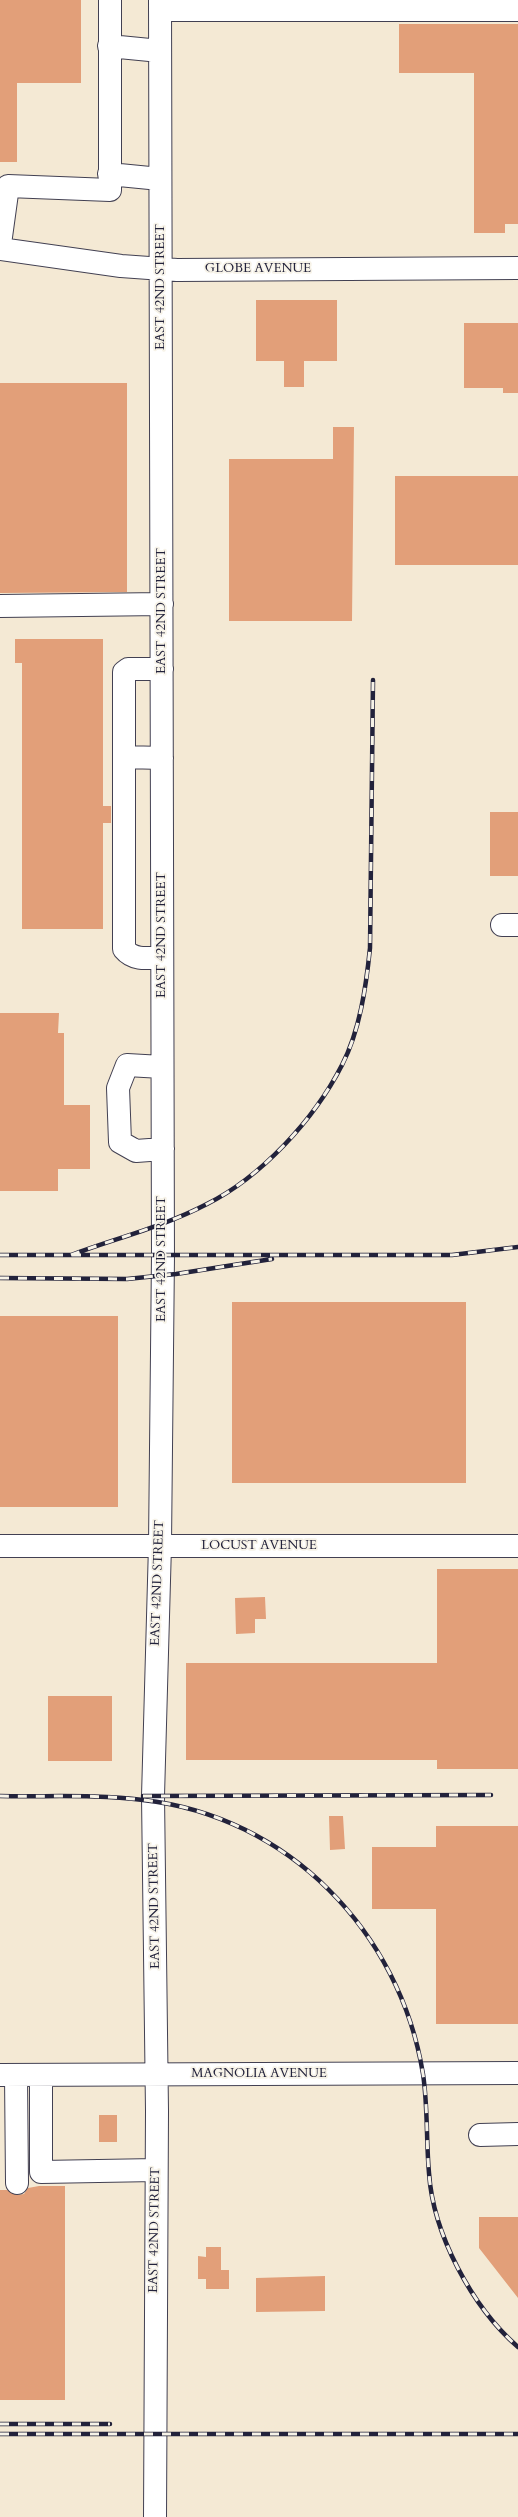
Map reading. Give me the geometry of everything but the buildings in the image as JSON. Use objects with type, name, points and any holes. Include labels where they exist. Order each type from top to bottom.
[{"type":"street","points":[[0,244],[8,186],[110,190],[110,0]]},
{"type":"street","points":[[160,5],[422,5],[518,10]]},
{"type":"street","name":"EAST 42ND STREET","points":[[154,2517],[156,2075],[153,1796],[160,1546],[163,1149],[160,5]]},
{"type":"street","points":[[109,46],[160,51]]},
{"type":"street","points":[[109,174],[160,179]]},
{"type":"street","name":"GLOBE AVENUE","points":[[0,249],[161,268],[518,268]]},
{"type":"street","points":[[0,606],[162,604]]},
{"type":"street","points":[[162,669],[128,669],[124,672],[124,949],[130,956],[137,958],[162,957]]},
{"type":"street","points":[[124,766],[162,758]]},
{"type":"street","points":[[162,1067],[127,1065],[118,1088],[120,1142],[136,1150],[163,1149]]},
{"type":"street","name":"LOCUST AVENUE","points":[[0,1546],[518,1546]]},
{"type":"street","name":"MAGNOLIA AVENUE","points":[[8,2075],[518,2073]]},
{"type":"street","points":[[8,2075],[17,2183]]},
{"type":"street","points":[[41,2075],[42,2172],[156,2170]]},
{"type":"street","points":[[480,2135],[518,2134]]},
{"type":"railway","points":[[71,1255],[174,1219],[207,1204],[227,1193],[247,1179],[266,1163],[301,1126],[317,1106],[342,1065],[358,1023],[370,948],[373,680]]},
{"type":"railway","points":[[0,1255],[452,1255],[518,1247]]},
{"type":"railway","points":[[0,1278],[127,1279],[176,1274],[272,1259]]},
{"type":"railway","points":[[143,1796],[491,1795]]},
{"type":"railway","points":[[0,1796],[89,1796],[125,1798],[143,1800],[196,1811],[245,1830],[289,1856],[329,1890],[363,1929],[390,1974],[410,2022],[425,2086],[428,2161],[432,2196],[438,2220],[447,2244],[458,2268],[485,2312],[501,2331],[518,2347]]},
{"type":"railway","points":[[0,2424],[110,2424]]},
{"type":"railway","points":[[0,2434],[518,2434]]}]
